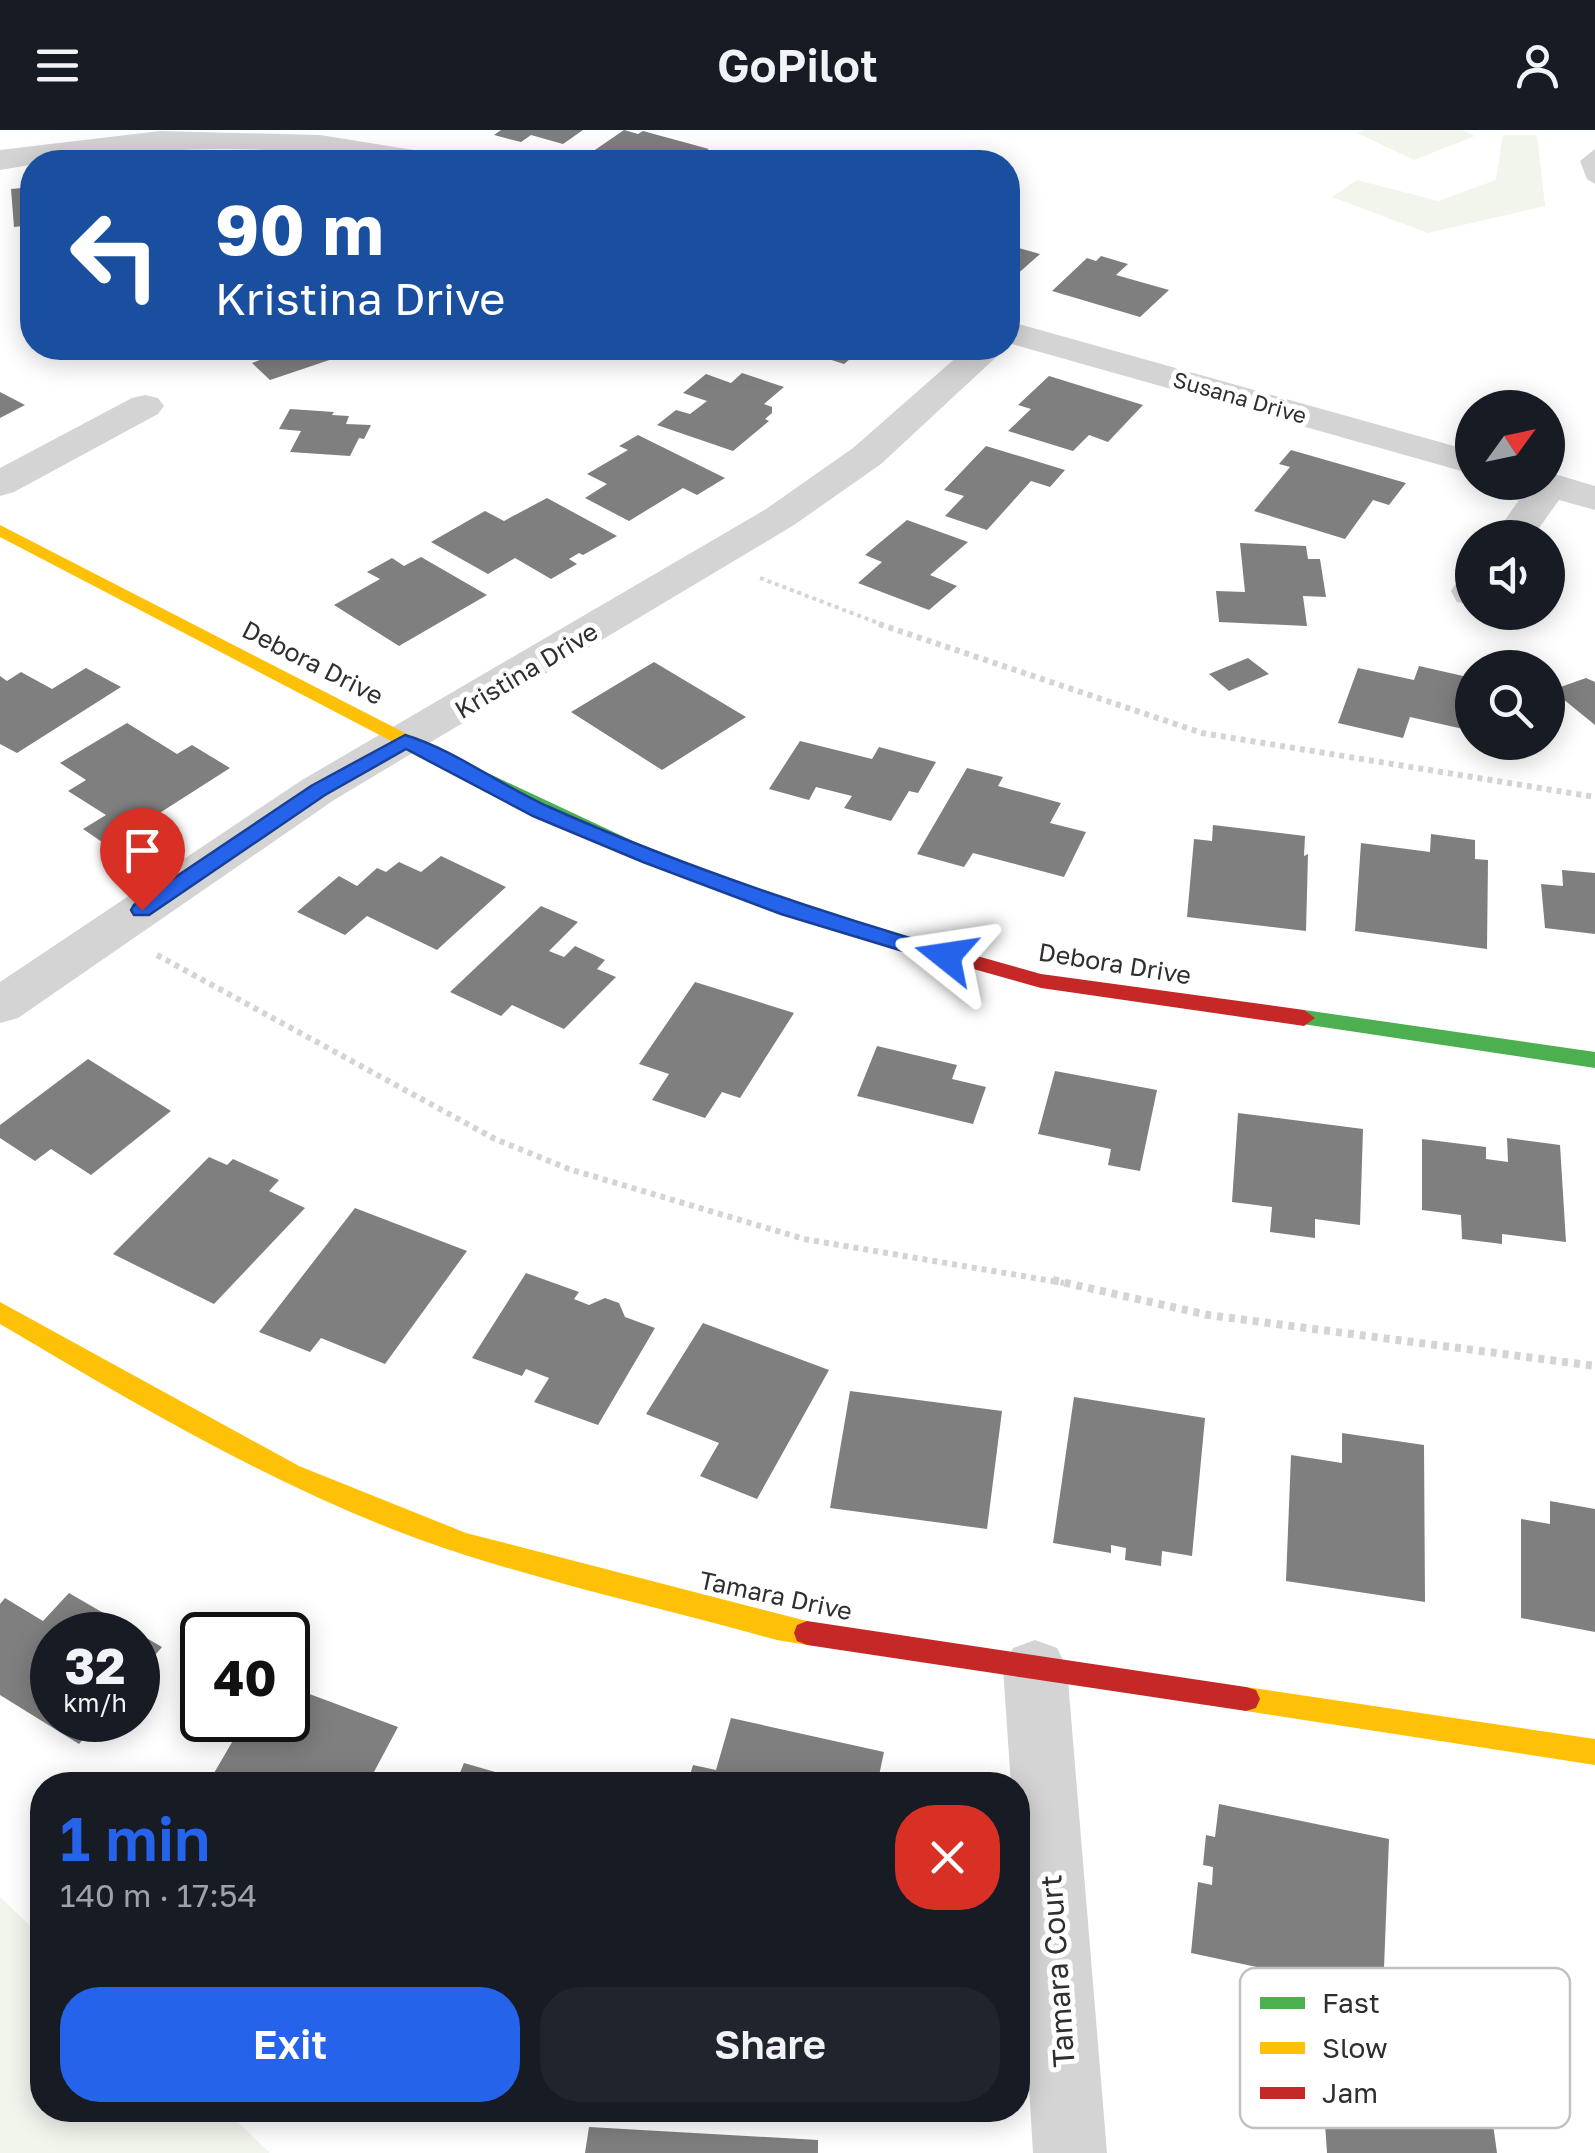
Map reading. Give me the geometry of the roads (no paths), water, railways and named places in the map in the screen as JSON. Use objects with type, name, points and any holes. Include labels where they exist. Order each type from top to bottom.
[{"type":"street","points":[[54,150],[136,135],[225,136],[378,150]]},
{"type":"street","name":"Susana Drive","points":[[1020,335],[1455,458]]},
{"type":"street","name":"Kristina Drive","points":[[0,1006],[318,790],[712,560],[867,456],[975,360]]},
{"type":"street","points":[[0,484],[145,406]]},
{"type":"street","points":[[1565,489],[1595,498]]},
{"type":"street","name":"Debora Drive","points":[[0,530],[540,811],[788,910],[1041,981],[1595,1060]]},
{"type":"street","name":"Tamara Drive","points":[[0,1312],[131,1389],[290,1474],[462,1543],[776,1628],[1595,1752]]},
{"type":"street","name":"Tamara Court","points":[[1035,1668],[1070,2153]]},
{"type":"lane","points":[[1595,154],[1588,162],[1595,179]]}]
